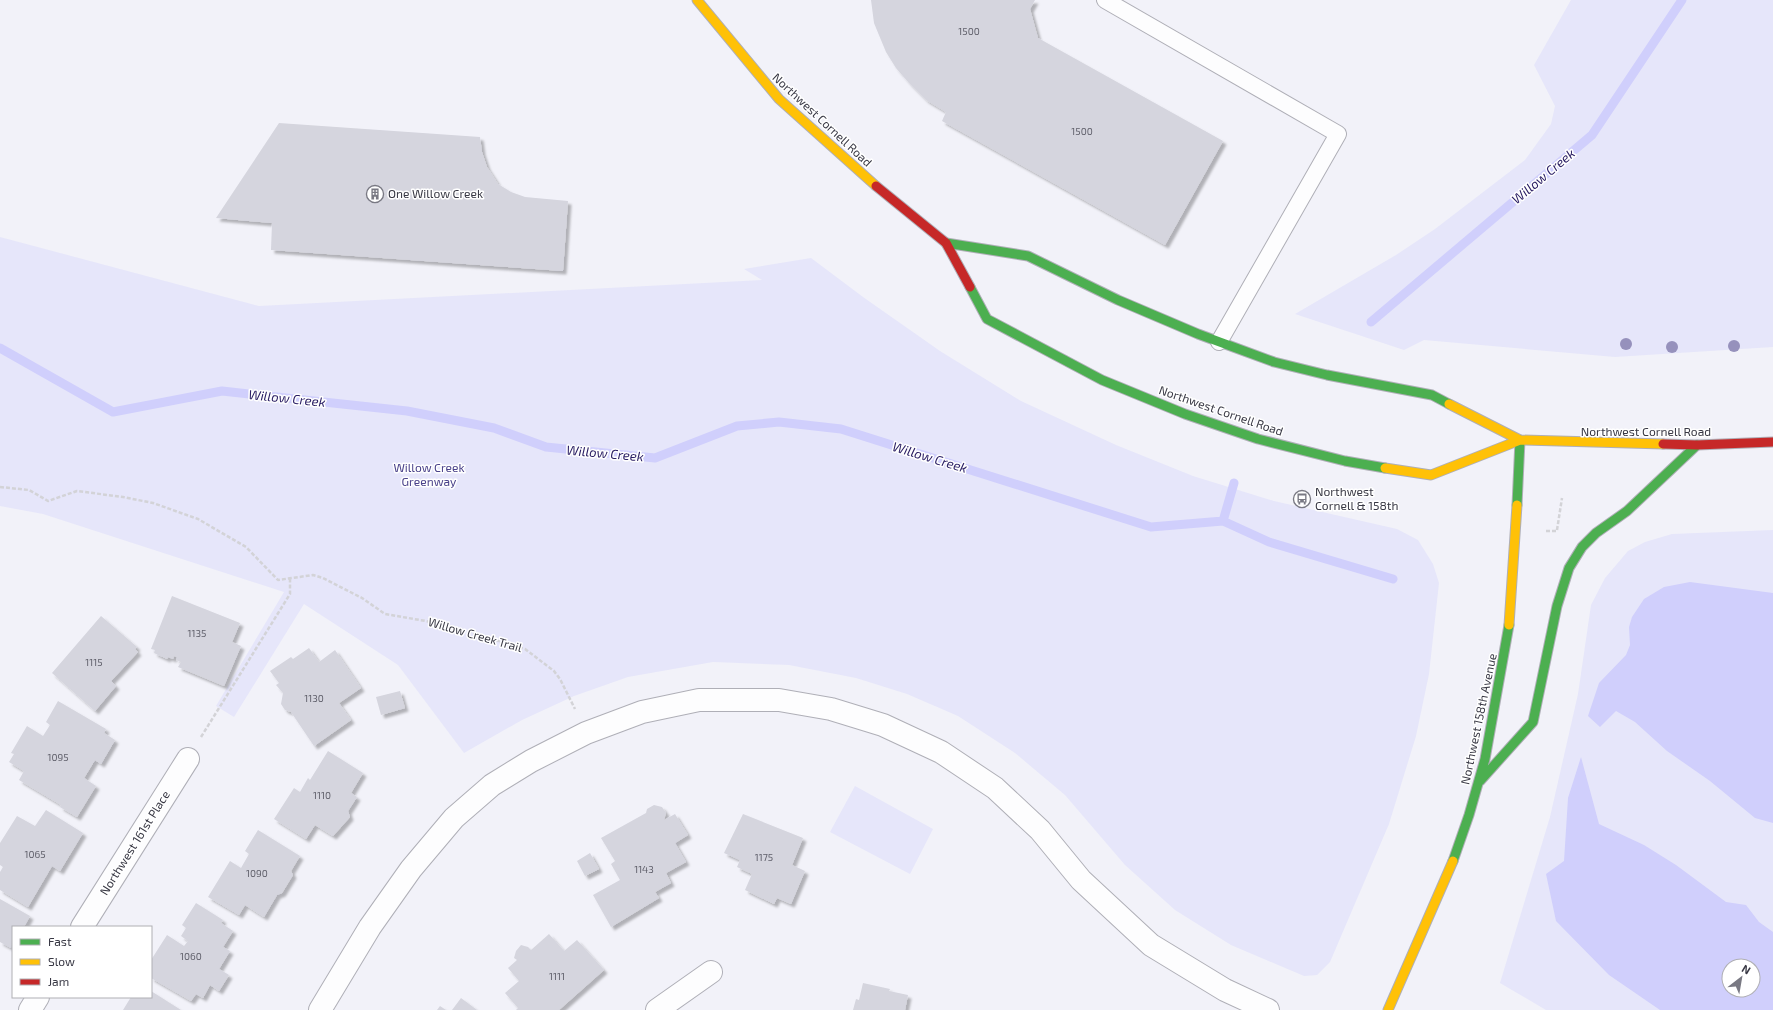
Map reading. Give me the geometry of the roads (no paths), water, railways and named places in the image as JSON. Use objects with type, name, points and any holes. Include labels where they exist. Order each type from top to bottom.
[{"type":"main road","name":"Northwest Cornell Road","points":[[697,0],[779,99],[853,167],[946,243],[987,319],[1102,380],[1185,414],[1258,439],[1345,461],[1431,475],[1520,440],[1697,445],[1773,442]]},
{"type":"main road","name":"Northwest Cornell Road","points":[[946,243],[1028,256],[1118,300],[1220,342],[1274,362],[1327,375],[1432,395],[1520,440]]},
{"type":"main road","name":"Northwest 158th Avenue","points":[[1388,1010],[1453,860],[1479,782],[1509,628],[1516,535],[1520,440]]},
{"type":"main road","points":[[1479,782],[1533,722],[1557,606],[1569,568],[1582,548],[1596,533],[1627,511],[1697,445]]},
{"type":"street","points":[[320,1010],[370,927],[411,869],[454,818],[492,785],[530,761],[586,732],[642,712],[699,700],[779,700],[831,709],[883,725],[941,752],[995,788],[1040,830],[1080,880],[1151,945],[1225,990],[1268,1010]]},
{"type":"street","name":"Northwest 161st Place","points":[[83,926],[188,759]]},
{"type":"street","points":[[657,1010],[711,972]]},
{"type":"street","points":[[30,1010],[37,998]]},
{"type":"lane","points":[[1105,0],[1338,134],[1252,283],[1220,342]]},
{"type":"water","points":[[1690,582],[1773,593],[1773,823],[1755,818],[1710,781],[1667,751],[1635,722],[1616,711],[1600,727],[1588,716],[1599,683],[1626,655],[1630,645],[1629,627],[1632,617],[1644,599],[1664,587]]},
{"type":"water","points":[[1581,757],[1599,824],[1644,845],[1676,865],[1726,902],[1746,905],[1759,922],[1773,932],[1773,1010],[1660,1010],[1609,975],[1556,921],[1546,874],[1564,861],[1568,798]]},
{"type":"waterway","name":"Willow Creek","points":[[1371,322],[1592,135],[1682,0]]},
{"type":"waterway","name":"Willow Creek","points":[[0,348],[113,412],[222,391],[407,411],[494,428],[546,447],[655,458],[737,426],[779,422],[841,429],[1151,527],[1223,521],[1234,483]]},
{"type":"waterway","points":[[1223,521],[1269,542],[1393,579]]},
{"type":"place","name":"One Willow Creek","points":[[375,194]]},
{"type":"place","name":"Northwest Cornell & 158th","points":[[1302,499]]},
{"type":"park label","name":"Willow Creek Greenway","points":[[429,475]]}]
